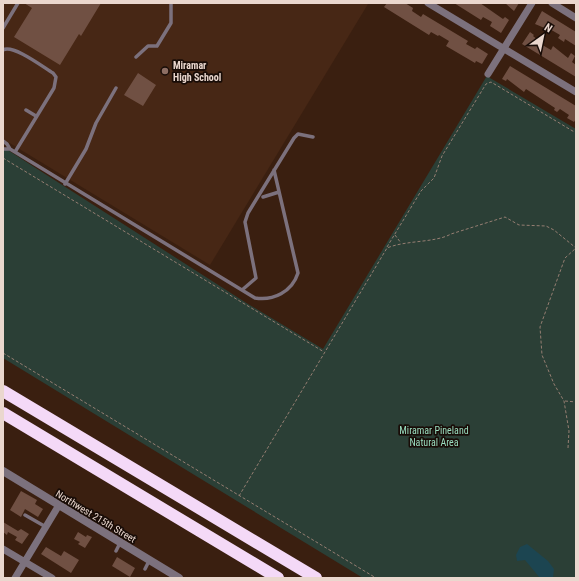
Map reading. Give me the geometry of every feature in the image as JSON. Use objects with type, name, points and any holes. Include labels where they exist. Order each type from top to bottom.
[{"type":"highway","points":[[3,391],[316,578]]},
{"type":"highway","points":[[3,413],[278,578]]},
{"type":"street","points":[[428,3],[576,92]]},
{"type":"street","points":[[488,74],[532,3]]},
{"type":"street","points":[[552,3],[576,18]]},
{"type":"street","name":"Northwest 215th Street","points":[[3,470],[179,578]]},
{"type":"street","points":[[15,578],[59,505]]},
{"type":"street","points":[[3,549],[25,562],[39,573],[52,578]]},
{"type":"lane","points":[[3,28],[18,3]]},
{"type":"lane","points":[[136,57],[148,46],[156,46],[171,23],[171,3]]},
{"type":"lane","points":[[3,50],[10,49],[19,52],[53,73],[56,77],[54,88],[15,152]]},
{"type":"lane","points":[[65,184],[86,149],[96,123],[116,88]]},
{"type":"lane","points":[[26,110],[36,116]]},
{"type":"lane","points":[[242,290],[256,278],[245,222],[248,213],[298,134],[313,137]]},
{"type":"lane","points":[[3,141],[10,149],[65,184],[255,298],[262,299],[276,296],[288,290],[296,280],[297,267],[274,170]]},
{"type":"lane","points":[[3,149],[10,149]]},
{"type":"lane","points":[[263,197],[279,192]]},
{"type":"lane","points":[[25,515],[46,527]]},
{"type":"lane","points":[[116,551],[120,542]]},
{"type":"lane","points":[[146,569],[150,560]]},
{"type":"path","points":[[239,496],[421,191],[434,178],[442,156],[486,84],[491,82],[576,133]]},
{"type":"path","points":[[3,158],[324,353]]},
{"type":"path","points":[[387,248],[401,243],[408,244],[432,238],[444,238],[451,234],[505,217],[519,225],[546,226],[554,230],[576,248],[565,258],[540,327],[542,355],[554,384],[564,401],[569,431],[568,448]]},
{"type":"path","points":[[395,234],[401,243]]},
{"type":"path","points":[[3,353],[376,578]]},
{"type":"path","points":[[564,401],[576,402]]},
{"type":"shaded area","name":"Miramar High School","points":[[3,3],[368,4],[210,265],[3,139]]},
{"type":"green space","name":"Miramar Pineland Natural Area","points":[[488,74],[490,78],[576,129],[576,578],[363,578],[3,358],[3,147],[248,304],[323,349]]},
{"type":"water","points":[[527,544],[548,561],[554,569],[553,578],[540,578],[525,560],[517,561],[516,555],[520,547]]},
{"type":"building","points":[[24,3],[101,3],[81,36],[79,34],[60,65],[14,37],[32,8]]},
{"type":"building","points":[[387,3],[405,3],[413,8],[412,11],[421,17],[423,14],[468,41],[466,44],[475,49],[477,47],[488,54],[482,64],[476,61],[475,63],[446,46],[449,41],[431,32],[429,35],[384,7]]},
{"type":"building","points":[[454,3],[480,3],[503,19],[505,17],[509,20],[501,33],[490,26],[492,22],[483,17],[481,20]]},
{"type":"building","points":[[505,3],[519,3],[514,11]]},
{"type":"building","points":[[542,11],[576,32],[576,46],[565,39],[564,42],[558,38],[560,35],[548,28],[547,29],[535,24]]},
{"type":"building","points":[[530,32],[540,42],[539,43],[551,50],[553,46],[568,58],[571,53],[575,56],[572,62],[576,65],[576,77],[522,44]]},
{"type":"building","points":[[510,66],[576,106],[576,119],[574,122],[567,118],[569,115],[560,109],[557,112],[554,110],[555,108],[526,89],[524,92],[507,79],[506,81],[502,79]]},
{"type":"building","points":[[138,73],[156,85],[143,106],[124,95]]},
{"type":"building","points":[[21,491],[37,500],[35,504],[43,509],[38,517],[25,509],[21,517],[10,510]]},
{"type":"building","points":[[3,522],[18,531],[21,529],[29,534],[22,544],[15,540],[17,537],[8,532],[7,535],[3,532]]},
{"type":"building","points":[[78,532],[86,537],[87,535],[92,537],[85,548],[78,544],[80,542],[74,539]]},
{"type":"building","points":[[46,547],[61,556],[64,551],[79,560],[71,573],[41,554]]},
{"type":"building","points":[[117,557],[135,568],[130,577],[112,566]]},
{"type":"place","name":"Miramar High School","points":[[165,71]]}]
